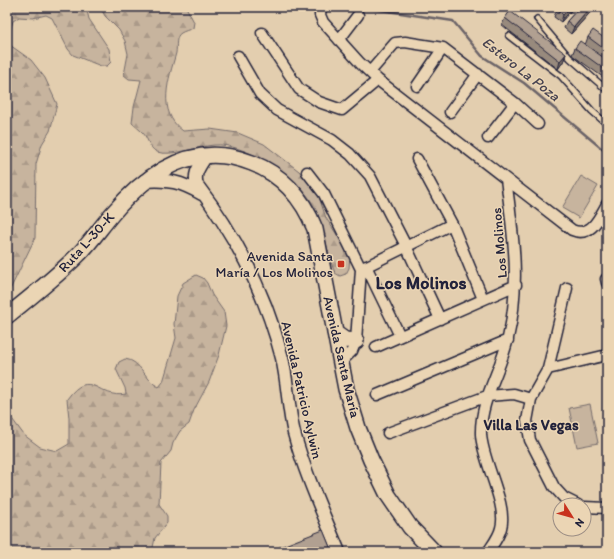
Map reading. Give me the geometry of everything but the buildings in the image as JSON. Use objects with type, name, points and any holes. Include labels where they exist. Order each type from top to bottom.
[{"type":"main road","name":"Avenida Santa María","points":[[144,181],[181,160],[206,156],[232,157],[258,165],[285,182],[300,199],[315,229],[335,333],[342,361],[346,389],[358,428],[379,478],[399,511],[434,552]]},
{"type":"main road","name":"Ruta L-30-K","points":[[7,316],[79,255],[113,213],[144,181]]},
{"type":"main road","points":[[335,333],[345,340],[356,341]]},
{"type":"street","points":[[321,7],[320,15],[323,22],[378,80],[576,232],[584,232],[592,228],[607,204]]},
{"type":"street","points":[[339,40],[358,15]]},
{"type":"street","points":[[262,33],[299,88],[325,104],[342,110],[378,80]]},
{"type":"street","points":[[370,72],[395,43],[405,42],[443,48],[516,102],[538,124]]},
{"type":"street","points":[[417,86],[443,48]]},
{"type":"street","points":[[238,56],[260,94],[277,110],[332,140],[361,165],[375,184],[440,318]]},
{"type":"street","points":[[450,112],[478,74]]},
{"type":"street","points":[[488,138],[516,102]]},
{"type":"street","name":"Avenida Patricio Aylwin","points":[[206,156],[194,178],[197,185],[243,255],[262,298],[282,357],[294,432],[304,467],[339,552]]},
{"type":"street","points":[[417,159],[452,224],[483,299]]},
{"type":"street","points":[[306,172],[324,194],[400,336]]},
{"type":"street","name":"Los Molinos","points":[[488,552],[501,529],[502,516],[482,442],[482,415],[487,396],[500,366],[508,340],[516,285],[515,252],[506,179]]},
{"type":"street","name":"Avenida Patricio Aylwin","points":[[144,181],[163,180],[178,182],[205,196]]},
{"type":"street","points":[[363,267],[452,224]]},
{"type":"street","points":[[342,361],[352,351],[356,341],[363,267]]},
{"type":"street","points":[[376,347],[516,285]]},
{"type":"street","points":[[563,497],[554,487],[530,440],[527,421],[531,399],[548,369],[567,288]]},
{"type":"street","points":[[376,395],[508,340]]},
{"type":"street","points":[[548,369],[607,355]]},
{"type":"street","points":[[388,433],[487,396],[514,394],[531,399]]},
{"type":"street","points":[[592,507],[607,508]]},
{"type":"lane","points":[[537,18],[570,58],[607,90]]},
{"type":"lane","points":[[509,36],[561,76],[592,111],[607,124]]},
{"type":"green space","points":[[7,7],[86,7],[89,19],[109,49],[111,62],[107,66],[101,66],[73,55],[68,49],[52,18],[46,15],[33,18],[19,17],[13,21],[7,41]]},
{"type":"green space","points":[[100,7],[186,7],[194,22],[193,28],[179,34],[167,94],[167,104],[175,123],[183,131],[210,129],[238,133],[264,144],[299,171],[318,194],[326,218],[350,255],[349,268],[346,274],[340,276],[335,273],[316,209],[311,201],[294,182],[282,172],[254,155],[226,146],[214,145],[169,153],[157,152],[152,148],[143,133],[132,123],[134,107],[141,80],[129,79],[124,75],[128,54],[125,41],[119,30],[105,16]]},
{"type":"green space","points":[[7,43],[31,60],[45,78],[57,104],[50,131],[42,144],[36,164],[35,238],[7,296]]},
{"type":"green space","points":[[581,176],[598,186],[579,218],[562,208]]},
{"type":"green space","points":[[196,275],[203,278],[207,283],[212,295],[224,312],[226,326],[219,355],[209,382],[194,410],[189,424],[180,431],[173,443],[171,451],[161,463],[159,504],[167,516],[167,523],[155,538],[152,552],[7,552],[7,412],[24,435],[40,447],[57,451],[69,444],[67,399],[82,385],[89,384],[116,395],[126,394],[125,388],[116,369],[119,362],[125,359],[131,360],[135,363],[154,384],[159,387],[163,382],[176,338],[174,324],[177,296],[183,283]]},
{"type":"green space","points":[[590,404],[598,443],[577,447],[569,408]]},
{"type":"waterway","name":"Estero La Poza","points":[[371,7],[374,9],[453,21],[482,56],[524,83],[607,153]]},
{"type":"place","name":"Avenida Santa María / Los Molinos","points":[[341,264]]},
{"type":"district","name":"Los Molinos","points":[[421,283]]},
{"type":"district","name":"Villa Las Vegas","points":[[531,425]]}]
